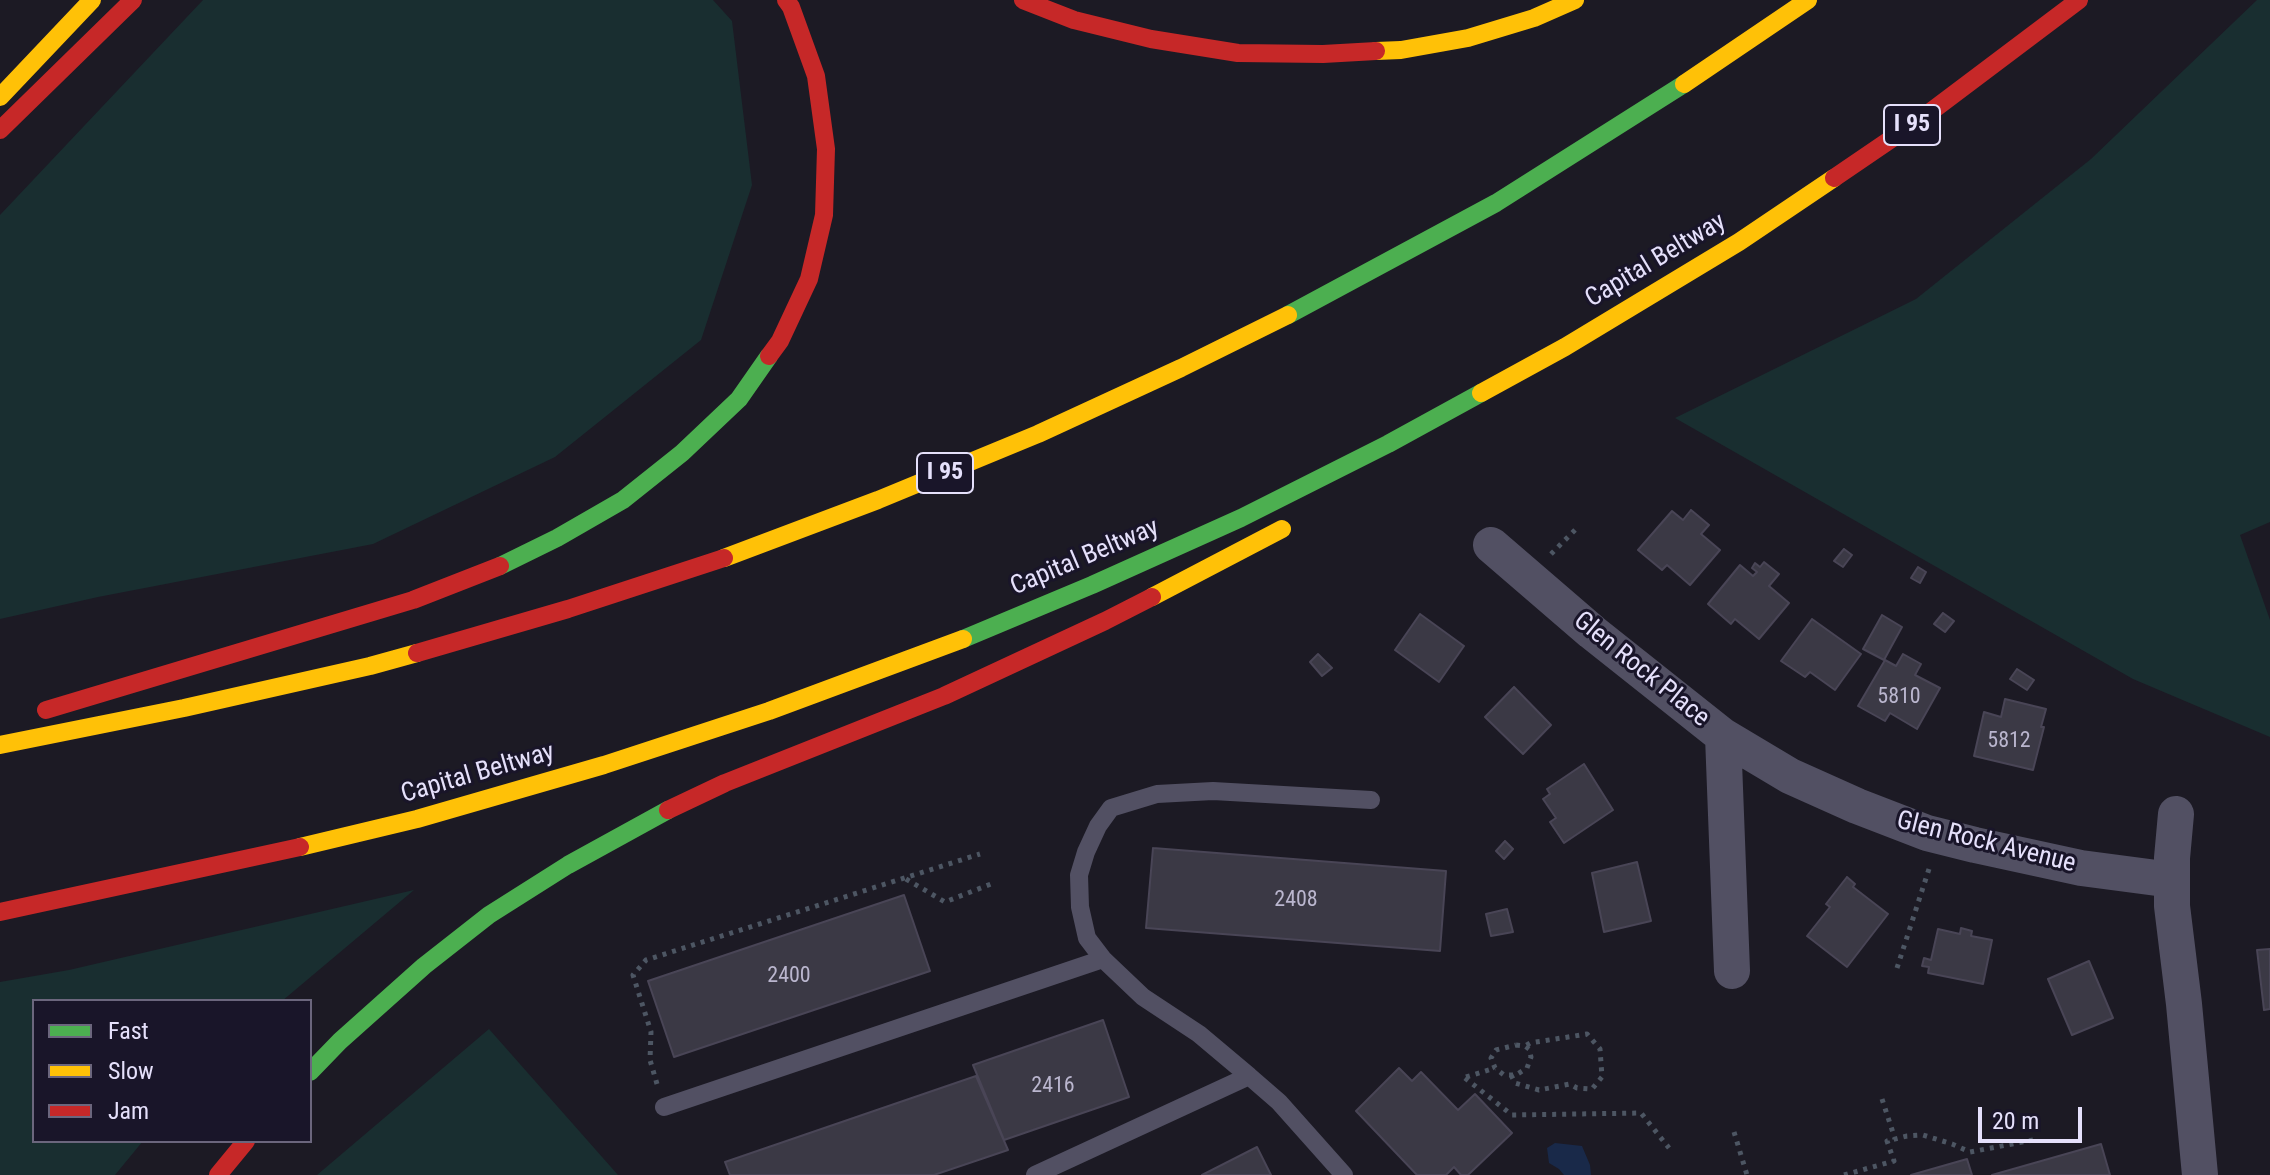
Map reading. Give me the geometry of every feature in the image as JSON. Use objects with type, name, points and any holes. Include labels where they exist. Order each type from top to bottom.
[{"type":"main road","points":[[0,97],[92,0]]},
{"type":"main road","points":[[0,130],[133,0]]},
{"type":"main road","points":[[31,715],[413,600],[488,572],[557,538],[623,500],[682,453],[739,399],[780,341],[809,279],[824,215],[826,149],[816,76],[786,0]]},
{"type":"main road","points":[[1023,0],[1074,20],[1151,39],[1238,53],[1323,54],[1401,50],[1468,38],[1534,18],[1575,0]]},
{"type":"main road","name":"I 95","points":[[0,745],[184,708],[385,662],[568,609],[725,558],[878,500],[1067,421],[1181,368],[1331,292],[1496,203],[1662,99],[1808,0]]},
{"type":"main road","name":"Capital Beltway","points":[[0,912],[222,865],[417,819],[604,765],[769,711],[929,653],[1092,585],[1227,524],[1374,451],[1565,347],[1739,242],[1925,116],[2079,0]]},
{"type":"main road","points":[[1546,378],[1573,362],[1739,242]]},
{"type":"main road","points":[[312,1070],[424,966],[489,915],[653,817],[725,783],[944,696],[1092,628],[1292,523]]},
{"type":"main road","points":[[218,1175],[244,1143]]},
{"type":"street","name":"Glen Rock Place","points":[[1491,545],[1592,632],[1723,736],[1732,971]]},
{"type":"street","name":"Glen Rock Avenue","points":[[1723,736],[1790,776],[1927,833],[2081,868],[2172,880]]},
{"type":"street","points":[[2176,814],[2172,906],[2200,1175]]},
{"type":"lane","points":[[1344,1175],[1279,1102],[1199,1034],[1143,997],[1103,959],[1087,938],[1080,907],[1079,875],[1098,826],[1111,808],[1157,794],[1213,791],[1371,800]]},
{"type":"lane","points":[[664,1107],[1103,959]]},
{"type":"lane","points":[[1035,1175],[1249,1076]]},
{"type":"path","points":[[664,1107],[650,1060],[651,1032],[633,975],[646,960],[980,854]]},
{"type":"path","points":[[1897,968],[1930,868]]},
{"type":"path","points":[[905,878],[945,902],[991,884]]},
{"type":"path","points":[[1511,1075],[1515,1083],[1539,1090],[1570,1084],[1592,1089],[1602,1077],[1600,1049],[1587,1034],[1496,1050],[1491,1058],[1495,1068],[1504,1075],[1511,1075],[1516,1075],[1527,1068],[1531,1057],[1525,1046]]},
{"type":"path","points":[[1495,1068],[1465,1078],[1512,1115],[1641,1113],[1669,1148]]},
{"type":"path","points":[[1882,1099],[1895,1139]]},
{"type":"path","points":[[1734,1132],[1747,1175]]},
{"type":"path","points":[[1844,1175],[1894,1161],[1887,1141],[1895,1139],[1923,1135],[1970,1152],[2033,1140]]},
{"type":"green space","points":[[203,0],[713,0],[732,21],[752,185],[701,340],[555,457],[373,544],[0,619],[0,215]]},
{"type":"green space","points":[[2257,0],[2270,0],[2270,522],[2240,535],[2270,620],[2270,737],[2133,679],[1675,418],[1916,299],[2091,159]]},
{"type":"green space","points":[[414,890],[284,999],[32,999],[32,1143],[141,1143],[115,1175],[0,1175],[0,982],[69,970]]},
{"type":"green space","points":[[489,1029],[618,1175],[317,1175]]},
{"type":"water","points":[[1555,1143],[1582,1146],[1591,1175],[1564,1175],[1549,1163],[1547,1148]]},
{"type":"building","points":[[1691,510],[1709,525],[1701,534],[1720,550],[1690,585],[1667,565],[1662,570],[1638,550],[1672,511],[1683,520]]},
{"type":"building","points":[[1844,549],[1852,555],[1843,567],[1834,561]]},
{"type":"building","points":[[1764,562],[1779,574],[1769,586],[1789,603],[1759,639],[1735,619],[1731,624],[1708,604],[1740,565],[1753,576],[1757,572],[1752,568],[1755,563],[1760,567]]},
{"type":"building","points":[[1918,567],[1926,572],[1920,583],[1911,578]]},
{"type":"building","points":[[1943,613],[1954,621],[1945,632],[1934,624]]},
{"type":"building","points":[[1420,614],[1464,646],[1439,682],[1395,650]]},
{"type":"building","points":[[1882,615],[1902,627],[1884,660],[1863,649]]},
{"type":"building","points":[[1812,619],[1861,654],[1835,690],[1810,672],[1805,677],[1781,661]]},
{"type":"building","points":[[1318,654],[1332,668],[1322,676],[1310,662]]},
{"type":"building","points":[[1903,654],[1921,664],[1915,675],[1940,688],[1917,729],[1890,713],[1885,721],[1858,706],[1885,660],[1896,666]]},
{"type":"building","points":[[2017,669],[2034,680],[2027,690],[2010,679]]},
{"type":"building","points":[[1514,687],[1551,725],[1523,754],[1485,717]]},
{"type":"building","points":[[2005,699],[2046,709],[2033,770],[1974,756],[1984,712],[2001,717]]},
{"type":"building","points":[[1584,764],[1613,810],[1564,843],[1550,822],[1556,818],[1543,799],[1550,794],[1547,789]]},
{"type":"building","points":[[1505,841],[1513,849],[1504,859],[1496,851]]},
{"type":"building","points":[[1153,848],[1446,871],[1440,951],[1146,928]]},
{"type":"building","points":[[1637,862],[1651,921],[1604,932],[1592,873]]},
{"type":"building","points":[[1847,877],[1855,884],[1853,887],[1888,914],[1847,967],[1807,936],[1830,907],[1826,904]]},
{"type":"building","points":[[904,895],[930,971],[674,1057],[648,981]]},
{"type":"building","points":[[1507,909],[1513,932],[1491,936],[1486,914]]},
{"type":"building","points":[[1961,928],[1972,931],[1971,936],[1992,940],[1983,984],[1928,973],[1929,967],[1922,966],[1924,958],[1931,960],[1938,929],[1960,934]]},
{"type":"building","points":[[2270,949],[2270,1009],[2264,1010],[2257,950]]},
{"type":"building","points":[[2089,961],[2113,1018],[2072,1035],[2048,979]]},
{"type":"building","points":[[1103,1020],[1129,1097],[1004,1140],[973,1065]]},
{"type":"building","points":[[1399,1068],[1412,1081],[1421,1072],[1458,1110],[1475,1094],[1512,1133],[1468,1175],[1461,1175],[1454,1167],[1446,1175],[1417,1175],[1356,1111]]},
{"type":"building","points":[[976,1076],[1008,1150],[934,1175],[730,1175],[725,1162]]},
{"type":"building","points":[[2101,1144],[2110,1175],[1992,1175]]},
{"type":"building","points":[[1257,1147],[1271,1175],[1202,1175]]},
{"type":"building","points":[[1967,1159],[1972,1175],[1911,1175]]},
{"type":"traffic: fast","points":[[1288,315],[1496,203],[1684,84]]},
{"type":"traffic: fast","points":[[500,566],[623,500],[682,453],[739,399],[769,356]]},
{"type":"traffic: fast","points":[[963,639],[1241,518],[1481,393]]},
{"type":"traffic: fast","points":[[312,1070],[424,966],[489,915],[568,865],[668,810]]},
{"type":"traffic: slow","points":[[0,97],[92,0]]},
{"type":"traffic: slow","points":[[1376,51],[1401,50],[1468,38],[1534,18],[1575,0]]},
{"type":"traffic: slow","points":[[1684,84],[1808,0]]},
{"type":"traffic: slow","points":[[1481,393],[1565,347],[1739,242],[1834,178]]},
{"type":"traffic: slow","points":[[724,558],[878,500],[1038,434],[1288,315]]},
{"type":"traffic: slow","points":[[1152,597],[1282,529]]},
{"type":"traffic: slow","points":[[300,847],[417,819],[604,765],[769,711],[963,639]]},
{"type":"traffic: slow","points":[[0,745],[184,708],[417,653]]},
{"type":"traffic: jam","points":[[0,130],[133,0]]},
{"type":"traffic: jam","points":[[769,356],[780,341],[809,279],[824,215],[826,149],[816,76],[786,0]]},
{"type":"traffic: jam","points":[[1023,0],[1074,20],[1151,39],[1238,53],[1376,51]]},
{"type":"traffic: jam","points":[[1834,178],[1925,116],[2079,0]]},
{"type":"traffic: jam","points":[[417,653],[568,609],[724,558]]},
{"type":"traffic: jam","points":[[46,710],[413,600],[500,566]]},
{"type":"traffic: jam","points":[[668,810],[725,783],[944,696],[1152,597]]},
{"type":"traffic: jam","points":[[0,912],[300,847]]},
{"type":"traffic: jam","points":[[218,1175],[244,1143]]}]
